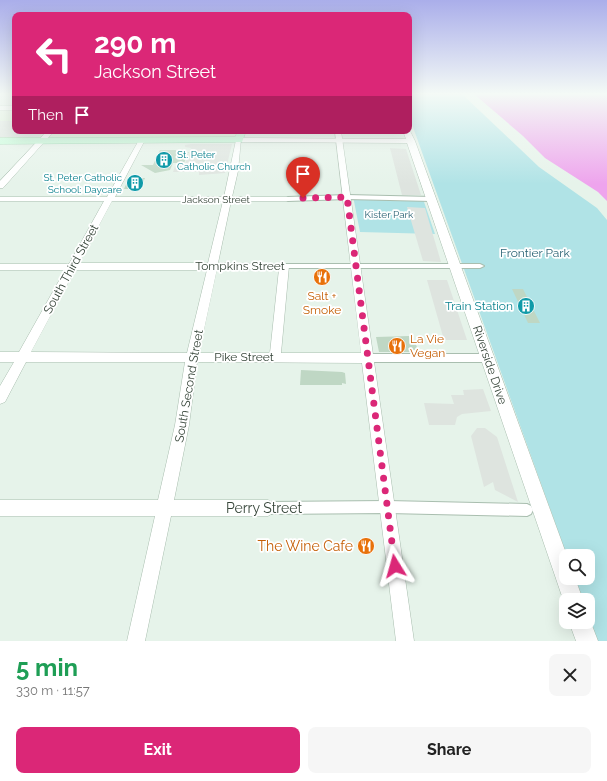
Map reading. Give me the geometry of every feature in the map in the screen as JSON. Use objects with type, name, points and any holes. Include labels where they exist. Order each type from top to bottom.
[{"type":"main road","points":[[0,141],[142,140],[240,136]]},
{"type":"street","points":[[0,186],[48,134]]},
{"type":"street","points":[[338,134],[405,641]]},
{"type":"street","points":[[240,136],[339,141],[409,136]]},
{"type":"street","name":"South Second Street","points":[[136,641],[182,425],[192,357],[228,199],[240,136]]},
{"type":"street","name":"Riverside Drive","points":[[409,136],[571,593]]},
{"type":"street","name":"South Third Street","points":[[0,398],[142,140]]},
{"type":"street","name":"Jackson Street","points":[[0,199],[228,199],[347,197],[432,199]]},
{"type":"street","points":[[275,358],[284,266]]},
{"type":"street","name":"Tompkins Street","points":[[0,267],[480,266]]},
{"type":"street","name":"Pike Street","points":[[0,357],[488,358]]},
{"type":"street","name":"Perry Street","points":[[0,508],[388,507],[527,510]]},
{"type":"street","points":[[583,629],[587,641]]},
{"type":"shaded area","points":[[0,124],[12,124],[12,134],[236,134],[235,138],[0,138]]},
{"type":"shaded area","points":[[0,124],[12,124],[12,134],[42,134],[39,137],[0,137]]},
{"type":"shaded area","points":[[509,124],[607,124],[607,201],[598,192],[545,158]]},
{"type":"shaded area","points":[[232,144],[225,173],[199,175],[199,172],[173,172],[175,166],[185,164],[191,148],[185,147],[185,145]]},
{"type":"shaded area","points":[[390,148],[406,149],[421,195],[402,195]]},
{"type":"shaded area","points":[[407,207],[425,208],[441,262],[423,261]]},
{"type":"shaded area","points":[[427,280],[447,280],[467,340],[444,340]]},
{"type":"shaded area","points":[[483,389],[491,411],[462,414],[457,417],[455,425],[429,425],[424,403],[454,404],[451,395],[464,395],[463,390]]},
{"type":"shaded area","points":[[477,428],[485,428],[497,437],[518,502],[495,490],[493,482],[484,487],[471,436]]},
{"type":"green space","name":"Frontier Park","points":[[412,124],[494,124],[539,167],[597,208],[607,220],[607,641],[598,641],[593,629],[595,629],[595,593],[580,593],[578,585],[595,585],[595,549],[564,549]]},
{"type":"green space","name":"Kister Park","points":[[353,196],[422,196],[435,234],[360,232]]},
{"type":"building","name":"St. Peter Catholic Church","points":[[160,150],[189,152],[184,163],[173,163],[170,170],[155,173],[141,165],[153,165]]},
{"type":"building","name":"St. Peter Catholic School: Daycare","points":[[129,178],[145,178],[140,189],[124,189]]},
{"type":"building","name":"Train Station","points":[[512,289],[523,289],[540,323],[528,323]]},
{"type":"building","name":"La Vie Vegan","points":[[409,336],[411,342],[415,342],[418,350],[411,350],[412,352],[379,352],[376,337]]},
{"type":"building","points":[[301,370],[342,372],[345,373],[346,384],[300,385]]},
{"type":"place","name":"St. Peter Catholic Church","points":[[164,160]]},
{"type":"place","name":"St. Peter Catholic School: Daycare","points":[[135,183]]},
{"type":"place","name":"Salt + Smoke","points":[[322,277]]},
{"type":"place","name":"Train Station","points":[[526,306]]},
{"type":"place","name":"La Vie Vegan","points":[[397,346]]},
{"type":"place","name":"The Wine Cafe","points":[[366,546]]},
{"type":"route","points":[[303,198],[347,197],[395,566]]}]
